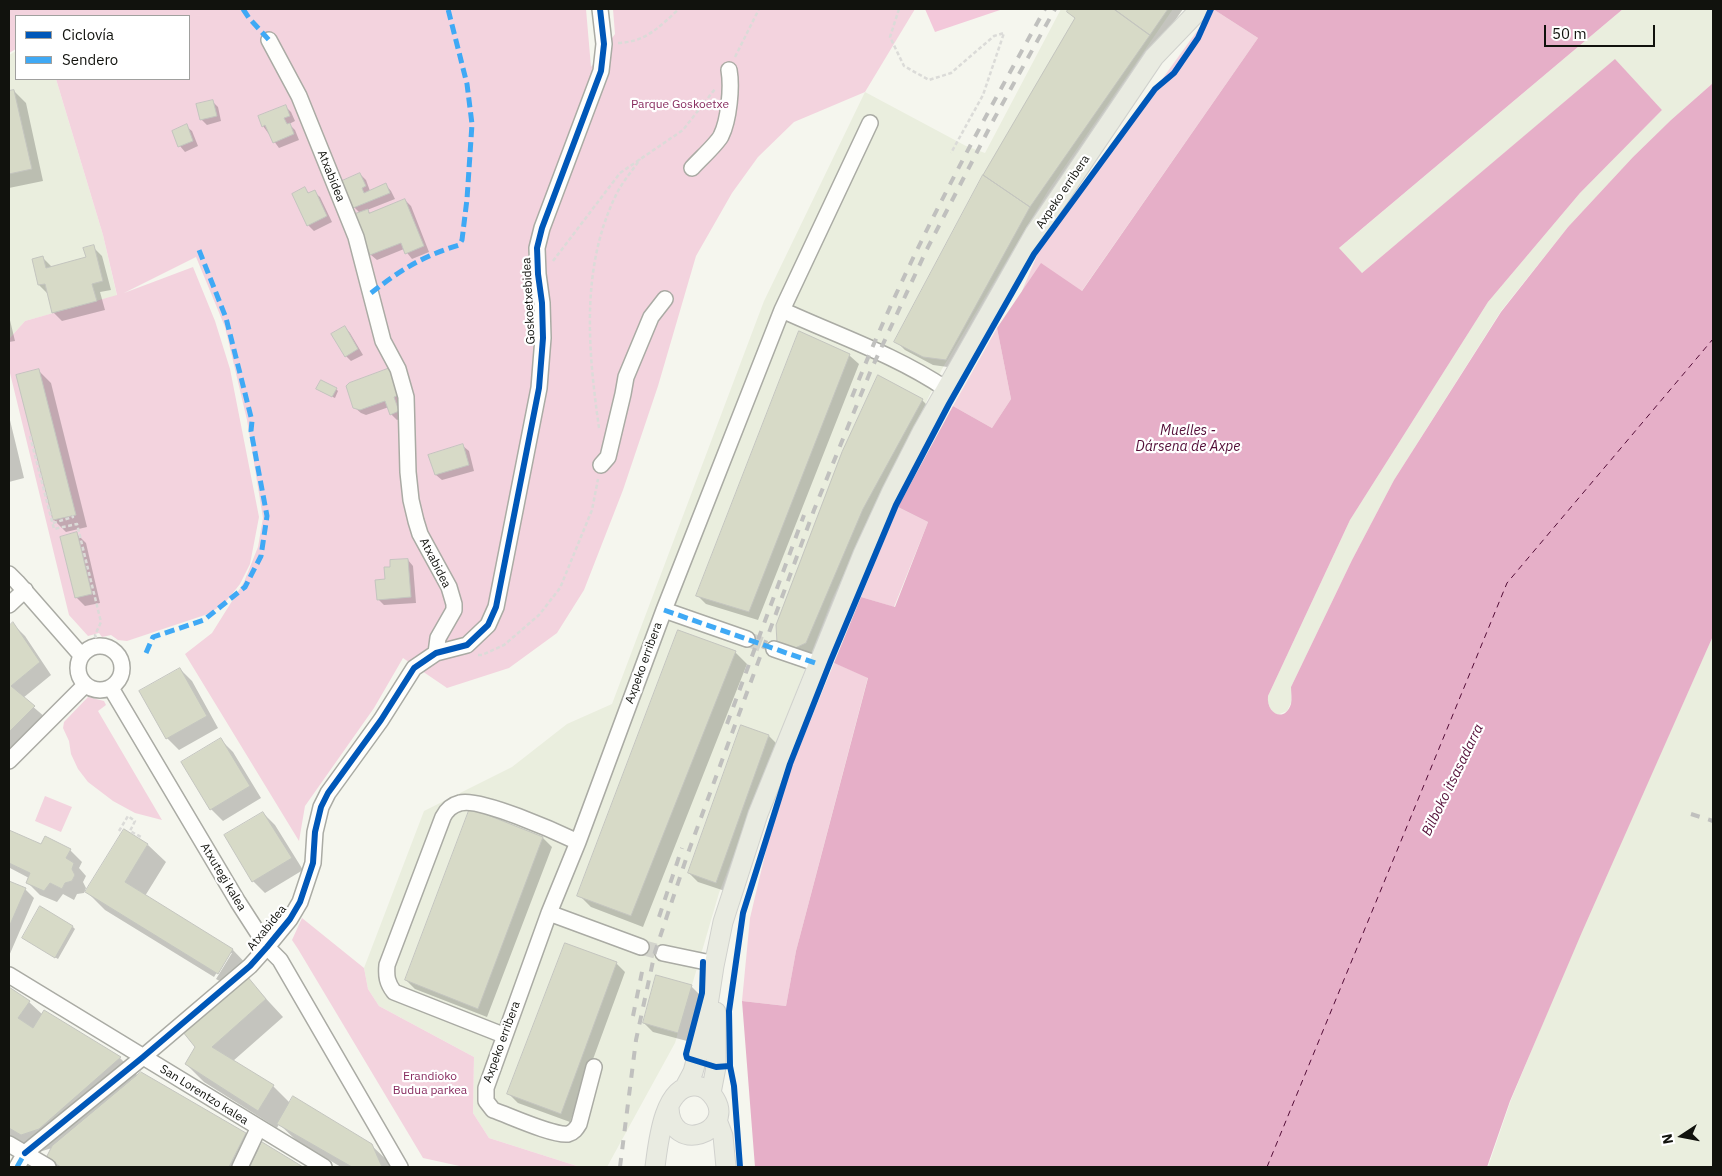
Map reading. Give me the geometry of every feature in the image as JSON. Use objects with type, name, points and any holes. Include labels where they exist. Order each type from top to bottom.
[{"type":"main road","points":[[1154,57],[1186,9]]},
{"type":"main road","name":"Axpeko erribera","points":[[685,1087],[693,1072],[704,1031],[723,922],[758,814],[818,664],[892,491],[946,388],[1035,233],[1154,57],[1200,9]]},
{"type":"main road","name":"Axpeko erribera","points":[[711,1093],[716,1067],[717,1040],[717,977],[714,966]]},
{"type":"main road","points":[[699,1086],[711,1093],[717,1101],[719,1111],[717,1120],[712,1128],[706,1133],[692,1135],[672,1143],[655,1167],[663,1121],[674,1095],[685,1087],[699,1086]]},
{"type":"main road","points":[[669,1108],[669,1115],[675,1128],[705,1140],[717,1158],[718,1167]]},
{"type":"main road","points":[[717,1120],[723,1136],[726,1167]]},
{"type":"street","name":"Goskoetxebidea","points":[[436,653],[467,645],[488,625],[496,607],[539,388],[543,338],[537,248],[542,228],[601,71],[604,44],[600,9]]},
{"type":"street","name":"Atxabidea","points":[[17,1167],[25,1154],[250,966],[290,919],[300,902],[313,863],[315,832],[321,807],[328,793],[381,720],[414,668],[436,653],[438,638],[454,610],[449,587],[420,534],[416,521],[411,500],[408,472],[406,397],[398,369],[383,341],[356,237],[299,96],[269,40]]},
{"type":"street","points":[[692,168],[720,136],[728,107],[731,84],[729,70]]},
{"type":"street","name":"Axpeko erribera","points":[[594,1067],[579,1124],[575,1130],[565,1134],[556,1133],[493,1110],[486,1101],[486,1088],[504,1035],[664,610],[782,310],[870,124]]},
{"type":"street","points":[[601,465],[608,457],[626,377],[651,317],[664,299]]},
{"type":"street","points":[[782,310],[902,364],[946,388]]},
{"type":"street","points":[[9,574],[77,649],[78,674],[84,685],[100,691],[112,688],[117,684],[122,672],[122,665],[117,653],[106,646],[77,649]]},
{"type":"street","points":[[9,605],[25,590]]},
{"type":"street","name":"Axpeko erribera","points":[[664,610],[746,639]]},
{"type":"street","points":[[774,649],[818,664]]},
{"type":"street","points":[[9,761],[84,685]]},
{"type":"street","name":"Atxutegi kalea","points":[[112,688],[238,902],[267,946],[280,960],[400,1167]]},
{"type":"street","points":[[504,1035],[394,992],[389,985],[386,975],[387,965],[443,817],[446,810],[461,802],[475,803],[512,815],[578,842]]},
{"type":"street","points":[[549,913],[641,947]]},
{"type":"street","points":[[662,953],[706,962],[714,966]]},
{"type":"street","name":"San Lorentzo kalea","points":[[9,975],[258,1129],[324,1167]]},
{"type":"street","points":[[240,1167],[258,1129]]},
{"type":"street","points":[[9,1144],[48,1167]]},
{"type":"path","points":[[604,44],[632,43],[653,33],[679,9]]},
{"type":"path","points":[[538,274],[557,257],[595,203],[620,172],[683,130],[729,70],[759,9]]},
{"type":"path","points":[[899,9],[890,37],[904,66],[929,80],[951,73],[994,36],[1004,33],[983,95],[951,153]]},
{"type":"path","points":[[599,430],[592,384],[589,322],[593,265],[604,221],[619,189],[640,159]]},
{"type":"path","points":[[30,436],[54,529],[77,524],[101,622],[95,634],[97,640],[88,642],[82,639],[77,649]]},
{"type":"path","points":[[472,655],[482,655],[504,645],[540,615],[560,588],[592,510],[601,465]]},
{"type":"path","points":[[52,523],[72,516]]},
{"type":"path","points":[[119,831],[128,816],[135,821],[130,830],[141,837]]},
{"type":"shaded area","points":[[925,9],[1003,9],[935,32]]},
{"type":"shaded area","points":[[1061,9],[1173,9],[1048,191],[942,369],[832,599],[719,893],[675,1043],[607,1167],[580,1167],[489,1138],[473,1113],[474,1057],[379,1006],[368,989],[364,968],[424,811],[512,767],[567,724],[612,704],[764,301],[865,92],[966,146],[985,153]]},
{"type":"shaded area","points":[[1623,9],[1713,9],[1713,83],[1633,157],[1568,227],[1501,311],[1394,480],[1352,560],[1291,687],[1291,703],[1287,711],[1277,715],[1270,708],[1268,696],[1350,520],[1488,302],[1580,193],[1662,110],[1615,60],[1362,273],[1338,249]]},
{"type":"shaded area","points":[[15,52],[15,80],[56,80],[103,235],[117,296],[25,321],[9,339],[9,55]]},
{"type":"shaded area","points":[[1713,636],[1713,1167],[1488,1167],[1511,1100],[1581,931]]},
{"type":"green space","name":"Parque Goskoetxe","points":[[9,9],[586,9],[591,67],[615,34],[613,9],[915,9],[865,92],[794,122],[758,157],[732,193],[696,256],[658,386],[623,490],[584,590],[557,633],[509,668],[447,688],[403,658],[374,708],[305,806],[299,841],[185,654],[212,633],[244,582],[258,547],[263,518],[247,420],[225,327],[196,257],[124,293],[193,267],[215,321],[230,369],[259,517],[250,564],[240,584],[224,604],[208,614],[127,641],[118,640],[111,635],[102,637],[99,633],[88,636],[69,615],[9,369],[9,339],[25,321],[117,295],[103,235],[56,80],[190,80],[190,15],[15,15],[15,50],[9,53]]},
{"type":"green space","points":[[1213,9],[1258,38],[1081,292],[1022,291],[1041,246]]},
{"type":"green space","points":[[997,328],[1011,399],[992,428],[953,406]]},
{"type":"green space","points":[[898,507],[928,522],[894,607],[861,597]]},
{"type":"green space","points":[[834,663],[868,677],[796,951],[786,1006],[742,1001],[750,918],[768,842],[791,768]]},
{"type":"green space","points":[[88,697],[104,701],[106,705],[98,711],[162,820],[135,813],[113,801],[88,782],[78,769],[63,728],[64,722]]},
{"type":"green space","points":[[45,796],[72,807],[61,832],[35,821]]},
{"type":"green space","name":"Erandioko Budua parkea","points":[[302,918],[364,968],[368,989],[379,1006],[474,1057],[473,1113],[489,1138],[580,1167],[464,1167],[423,1158],[292,940]]},
{"type":"water","points":[[1213,9],[1623,9],[1339,248],[1362,273],[1615,59],[1662,110],[1580,193],[1488,302],[1350,520],[1268,696],[1270,708],[1276,714],[1281,715],[1288,710],[1291,704],[1291,687],[1352,560],[1394,480],[1501,312],[1568,227],[1633,157],[1713,83],[1713,636],[1582,932],[1510,1101],[1487,1167],[755,1167],[742,1001],[786,1006],[796,951],[868,678],[834,663],[861,597],[895,607],[928,522],[898,507],[953,406],[992,428],[1011,399],[997,328],[1041,263],[1082,291],[1258,38]]},
{"type":"building","points":[[1068,9],[1114,9],[1150,35],[1030,207],[983,175],[1075,18],[1067,12]]},
{"type":"building","points":[[1114,9],[1168,9],[1150,35]]},
{"type":"building","points":[[14,90],[32,169],[9,174],[9,91]]},
{"type":"building","points":[[213,100],[217,116],[200,120],[196,104]]},
{"type":"building","points":[[286,105],[290,116],[284,118],[287,124],[290,123],[294,134],[273,143],[265,125],[262,127],[258,116]]},
{"type":"building","points":[[187,124],[193,141],[178,147],[172,131]]},
{"type":"building","points":[[360,173],[366,186],[362,188],[364,193],[386,183],[390,193],[353,208],[342,181]]},
{"type":"building","points":[[983,175],[1030,207],[946,360],[923,357],[894,342]]},
{"type":"building","points":[[305,187],[308,193],[315,190],[327,216],[307,226],[292,194]]},
{"type":"building","points":[[405,199],[424,246],[405,254],[401,243],[370,255],[354,214],[368,209],[369,213]]},
{"type":"building","points":[[94,245],[103,281],[92,284],[97,301],[52,313],[45,284],[38,285],[32,259],[43,256],[46,268],[86,257],[83,248]]},
{"type":"building","points":[[345,326],[358,349],[345,357],[331,334]]},
{"type":"building","points":[[799,331],[850,354],[749,612],[696,596]]},
{"type":"building","points":[[390,368],[399,395],[394,397],[399,411],[390,415],[385,401],[360,410],[353,408],[346,386],[349,383]]},
{"type":"building","points":[[39,369],[76,515],[53,520],[16,375]]},
{"type":"building","points":[[878,375],[923,399],[863,509],[806,643],[793,649],[777,643],[776,625],[842,452]]},
{"type":"building","points":[[321,380],[337,388],[332,397],[316,389]]},
{"type":"building","points":[[463,444],[469,465],[435,475],[428,455]]},
{"type":"building","points":[[77,532],[92,594],[75,598],[60,537]]},
{"type":"building","points":[[408,559],[411,597],[377,600],[375,580],[385,579],[384,567],[390,567],[390,560]]},
{"type":"building","points":[[13,622],[40,662],[11,686],[35,706],[9,732],[9,626]]},
{"type":"building","points":[[678,630],[736,651],[631,916],[577,896]]},
{"type":"building","points":[[180,668],[207,716],[166,739],[139,691]]},
{"type":"building","points":[[741,725],[769,735],[716,883],[688,873]]},
{"type":"building","points":[[221,738],[250,786],[210,810],[181,762]]},
{"type":"building","points":[[470,808],[543,837],[478,1009],[405,980]]},
{"type":"building","points":[[263,812],[292,858],[252,882],[224,835]]},
{"type":"building","points":[[124,829],[148,844],[125,882],[233,949],[218,974],[85,892]]},
{"type":"building","points":[[9,830],[41,844],[45,836],[71,849],[66,858],[74,863],[72,869],[75,875],[72,881],[65,883],[62,889],[50,883],[44,891],[26,883],[30,873],[9,863]]},
{"type":"building","points":[[9,881],[26,888],[9,927]]},
{"type":"building","points":[[40,906],[73,926],[55,958],[22,938]]},
{"type":"building","points":[[565,943],[617,962],[561,1114],[507,1094]]},
{"type":"building","points":[[656,975],[692,985],[678,1033],[643,1023]]},
{"type":"building","points":[[247,976],[266,999],[212,1047],[274,1085],[258,1111],[185,1064],[195,1047],[183,1032]]},
{"type":"building","points":[[9,987],[30,1001],[18,1018],[33,1028],[44,1010],[121,1057],[39,1129],[21,1135],[9,1128]]},
{"type":"building","points":[[141,1072],[246,1133],[229,1167],[61,1167],[46,1158],[52,1146]]},
{"type":"building","points":[[293,1096],[372,1144],[382,1167],[352,1167],[277,1124]]},
{"type":"building","points":[[262,1142],[303,1167],[250,1167]]},
{"type":"ferry route","points":[[1267,1167],[1507,583],[1713,339]]},
{"type":"tunnel","points":[[747,639],[774,649]]},
{"type":"tunnel","points":[[641,947],[663,953]]},
{"type":"railway","points":[[852,397],[918,248],[967,152],[1045,9]]},
{"type":"railway","points":[[620,1167],[636,1040],[655,952],[688,853],[814,510],[871,370],[926,251],[994,119],[1055,9]]},
{"type":"railway","points":[[727,724],[804,515]]},
{"type":"railway","points":[[1691,814],[1713,821]]},
{"type":"railway","points":[[659,917],[682,848]]},
{"type":"railway","points":[[633,1016],[643,967]]},
{"type":"marked path","points":[[243,9],[269,40]]},
{"type":"marked path","points":[[371,293],[412,264],[459,245],[462,240],[472,124],[467,84],[448,9]]},
{"type":"marked path","points":[[146,653],[153,637],[204,620],[245,587],[261,556],[267,516],[251,431],[252,421],[226,318],[199,250]]},
{"type":"marked path","points":[[664,610],[818,664]]},
{"type":"marked path","points":[[17,1167],[25,1153]]},
{"type":"cycle path","points":[[25,1153],[143,1057],[250,966],[267,947],[290,919],[300,902],[313,863],[315,832],[321,807],[328,793],[381,720],[414,668],[436,653],[467,645],[488,625],[496,607],[539,388],[543,338],[537,248],[542,228],[601,71],[604,44],[600,9]]},
{"type":"cycle path","points":[[740,1167],[734,1086],[730,1066],[729,1011],[743,913],[790,764],[831,660],[896,505],[949,404],[1034,254],[1155,89],[1174,73],[1198,38],[1211,9]]},
{"type":"cycle path","points":[[703,962],[702,993],[686,1054],[687,1058],[716,1067],[730,1066]]},
{"type":"water label","name":"Muelles - Dársena de Axpe","points":[[1188,440]]},
{"type":"water label","name":"Bilboko itsasadarra","points":[[1453,780]]}]
